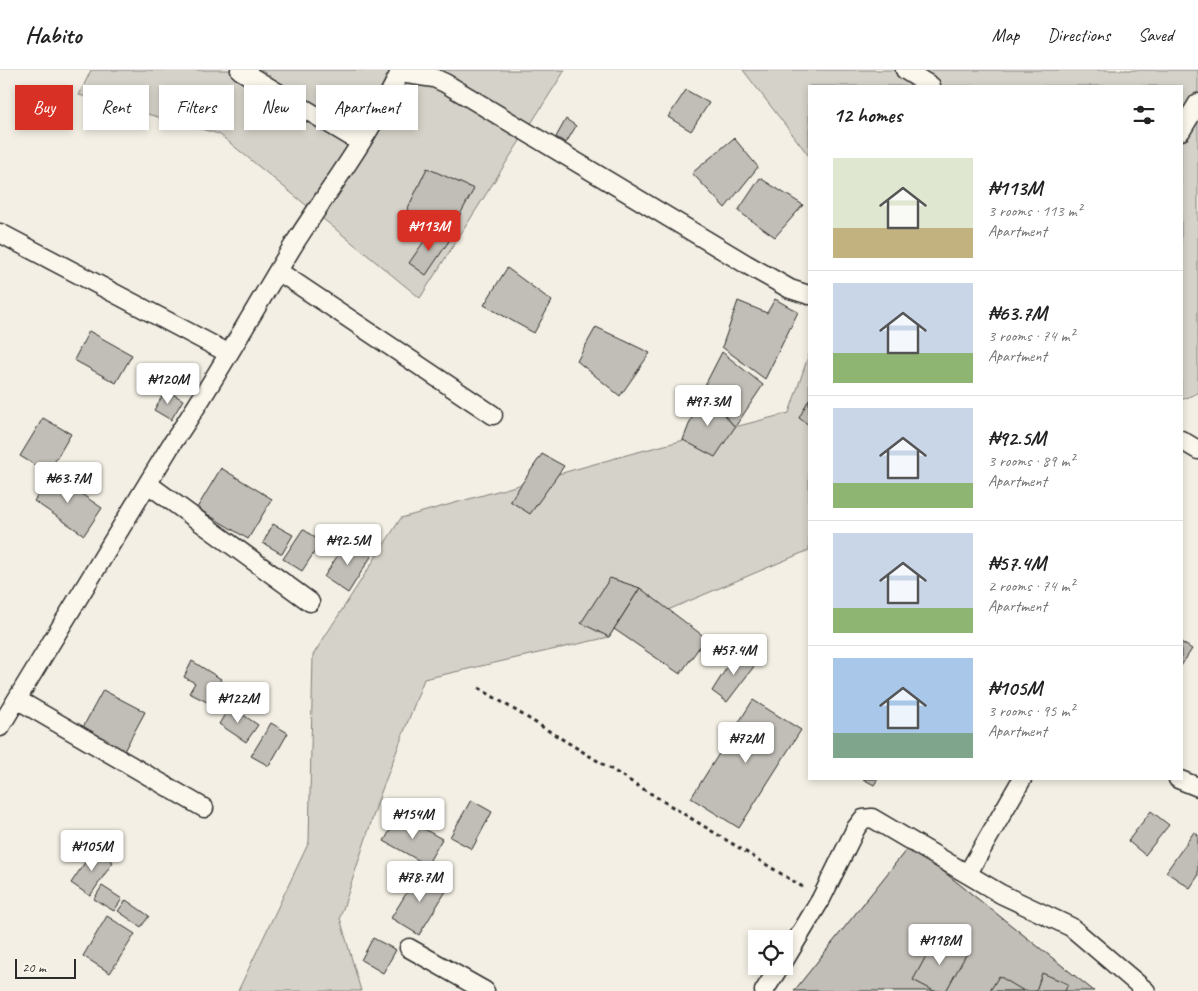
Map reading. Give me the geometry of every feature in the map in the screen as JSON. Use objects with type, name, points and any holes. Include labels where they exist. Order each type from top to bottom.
[{"type":"street","points":[[240,70],[360,142]]},
{"type":"street","points":[[905,70],[929,85]]},
{"type":"street","points":[[0,727],[278,271],[343,172],[401,72],[434,78],[445,83],[746,264],[790,289],[808,295]]},
{"type":"street","points":[[1183,128],[1198,103]]},
{"type":"street","points":[[1,234],[228,353]]},
{"type":"street","points":[[278,271],[493,415]]},
{"type":"street","points":[[1183,441],[1198,450]]},
{"type":"street","points":[[148,484],[310,602]]},
{"type":"street","points":[[18,700],[204,808]]},
{"type":"street","points":[[968,873],[1021,780]]},
{"type":"street","points":[[1180,780],[1198,787]]},
{"type":"street","points":[[793,946],[822,899],[856,828],[863,819],[872,818],[933,856],[968,873],[1001,894],[1071,927],[1146,991]]},
{"type":"street","points":[[409,948],[486,991]]},
{"type":"street","points":[[764,991],[774,975]]},
{"type":"path","points":[[479,688],[822,899]]},
{"type":"shaded area","points":[[91,70],[565,70],[420,298],[219,134],[205,130],[234,130],[234,85],[159,85],[159,117],[149,114],[149,85],[84,85]]},
{"type":"shaded area","points":[[743,70],[1198,70],[1198,393],[1183,399],[1183,85],[808,85],[808,155]]},
{"type":"shaded area","points":[[83,87],[83,96],[79,95]]},
{"type":"shaded area","points":[[808,357],[808,550],[642,621],[614,629],[609,637],[424,679],[380,795],[340,918],[361,991],[238,991],[309,842],[313,655],[401,518],[630,454],[789,413]]},
{"type":"building","points":[[686,90],[709,103],[691,131],[668,117]]},
{"type":"building","points":[[566,119],[576,126],[566,143],[556,137]]},
{"type":"building","points":[[734,138],[758,167],[725,208],[692,173]]},
{"type":"building","points":[[427,168],[474,189],[452,229],[407,210]]},
{"type":"building","points":[[760,178],[803,205],[775,237],[738,211]]},
{"type":"building","points":[[432,230],[449,241],[426,275],[409,263]]},
{"type":"building","points":[[507,268],[552,301],[534,333],[484,305]]},
{"type":"building","points":[[775,299],[798,312],[765,379],[722,347],[738,301],[767,313]]},
{"type":"building","points":[[596,327],[650,353],[620,396],[577,361]]},
{"type":"building","points":[[89,331],[132,355],[116,383],[74,360]]},
{"type":"building","points":[[722,352],[763,385],[735,427],[702,391]]},
{"type":"building","points":[[166,390],[183,400],[171,420],[154,410]]},
{"type":"building","points":[[702,391],[735,427],[715,457],[683,440]]},
{"type":"building","points":[[808,401],[808,424],[799,418]]},
{"type":"building","points":[[43,418],[71,434],[48,473],[20,456]]},
{"type":"building","points":[[542,454],[564,466],[530,514],[510,501]]},
{"type":"building","points":[[221,468],[272,499],[248,539],[197,508]]},
{"type":"building","points":[[52,474],[102,508],[84,535],[34,501]]},
{"type":"building","points":[[273,524],[293,535],[282,554],[263,543]]},
{"type":"building","points":[[303,529],[321,542],[302,571],[283,559]]},
{"type":"building","points":[[348,539],[372,555],[348,593],[324,577]]},
{"type":"building","points":[[610,578],[640,588],[609,637],[581,623]]},
{"type":"building","points":[[640,588],[706,638],[680,674],[614,629]]},
{"type":"building","points":[[1183,643],[1192,649],[1183,663]]},
{"type":"building","points":[[736,653],[758,661],[727,702],[712,691]]},
{"type":"building","points":[[192,661],[221,679],[207,702],[189,693],[195,683],[184,677]]},
{"type":"building","points":[[103,690],[145,712],[124,751],[82,729]]},
{"type":"building","points":[[753,700],[801,730],[739,828],[691,798]]},
{"type":"building","points":[[230,706],[258,725],[246,742],[219,724]]},
{"type":"building","points":[[271,723],[288,733],[269,766],[251,756]]},
{"type":"building","points":[[865,780],[877,780],[874,785]]},
{"type":"building","points":[[471,800],[492,812],[472,849],[450,837]]},
{"type":"building","points":[[1151,811],[1169,825],[1145,855],[1128,841]]},
{"type":"building","points":[[399,815],[442,839],[427,865],[384,841]]},
{"type":"building","points":[[1194,832],[1198,835],[1198,876],[1190,888],[1166,872]]},
{"type":"building","points":[[910,845],[1094,991],[794,991]]},
{"type":"building","points":[[94,849],[113,862],[90,896],[71,883]]},
{"type":"building","points":[[420,871],[448,888],[419,935],[391,918]]},
{"type":"building","points":[[102,886],[122,899],[114,911],[94,899]]},
{"type":"building","points":[[126,900],[149,916],[141,927],[118,911]]},
{"type":"building","points":[[107,916],[135,934],[110,973],[83,956]]},
{"type":"building","points":[[937,936],[967,953],[946,991],[934,991],[913,980]]},
{"type":"building","points":[[373,938],[396,950],[383,973],[361,960]]},
{"type":"building","points":[[1042,973],[1068,984],[1065,991],[1036,991]]},
{"type":"building","points":[[999,976],[1024,991],[990,991]]}]
